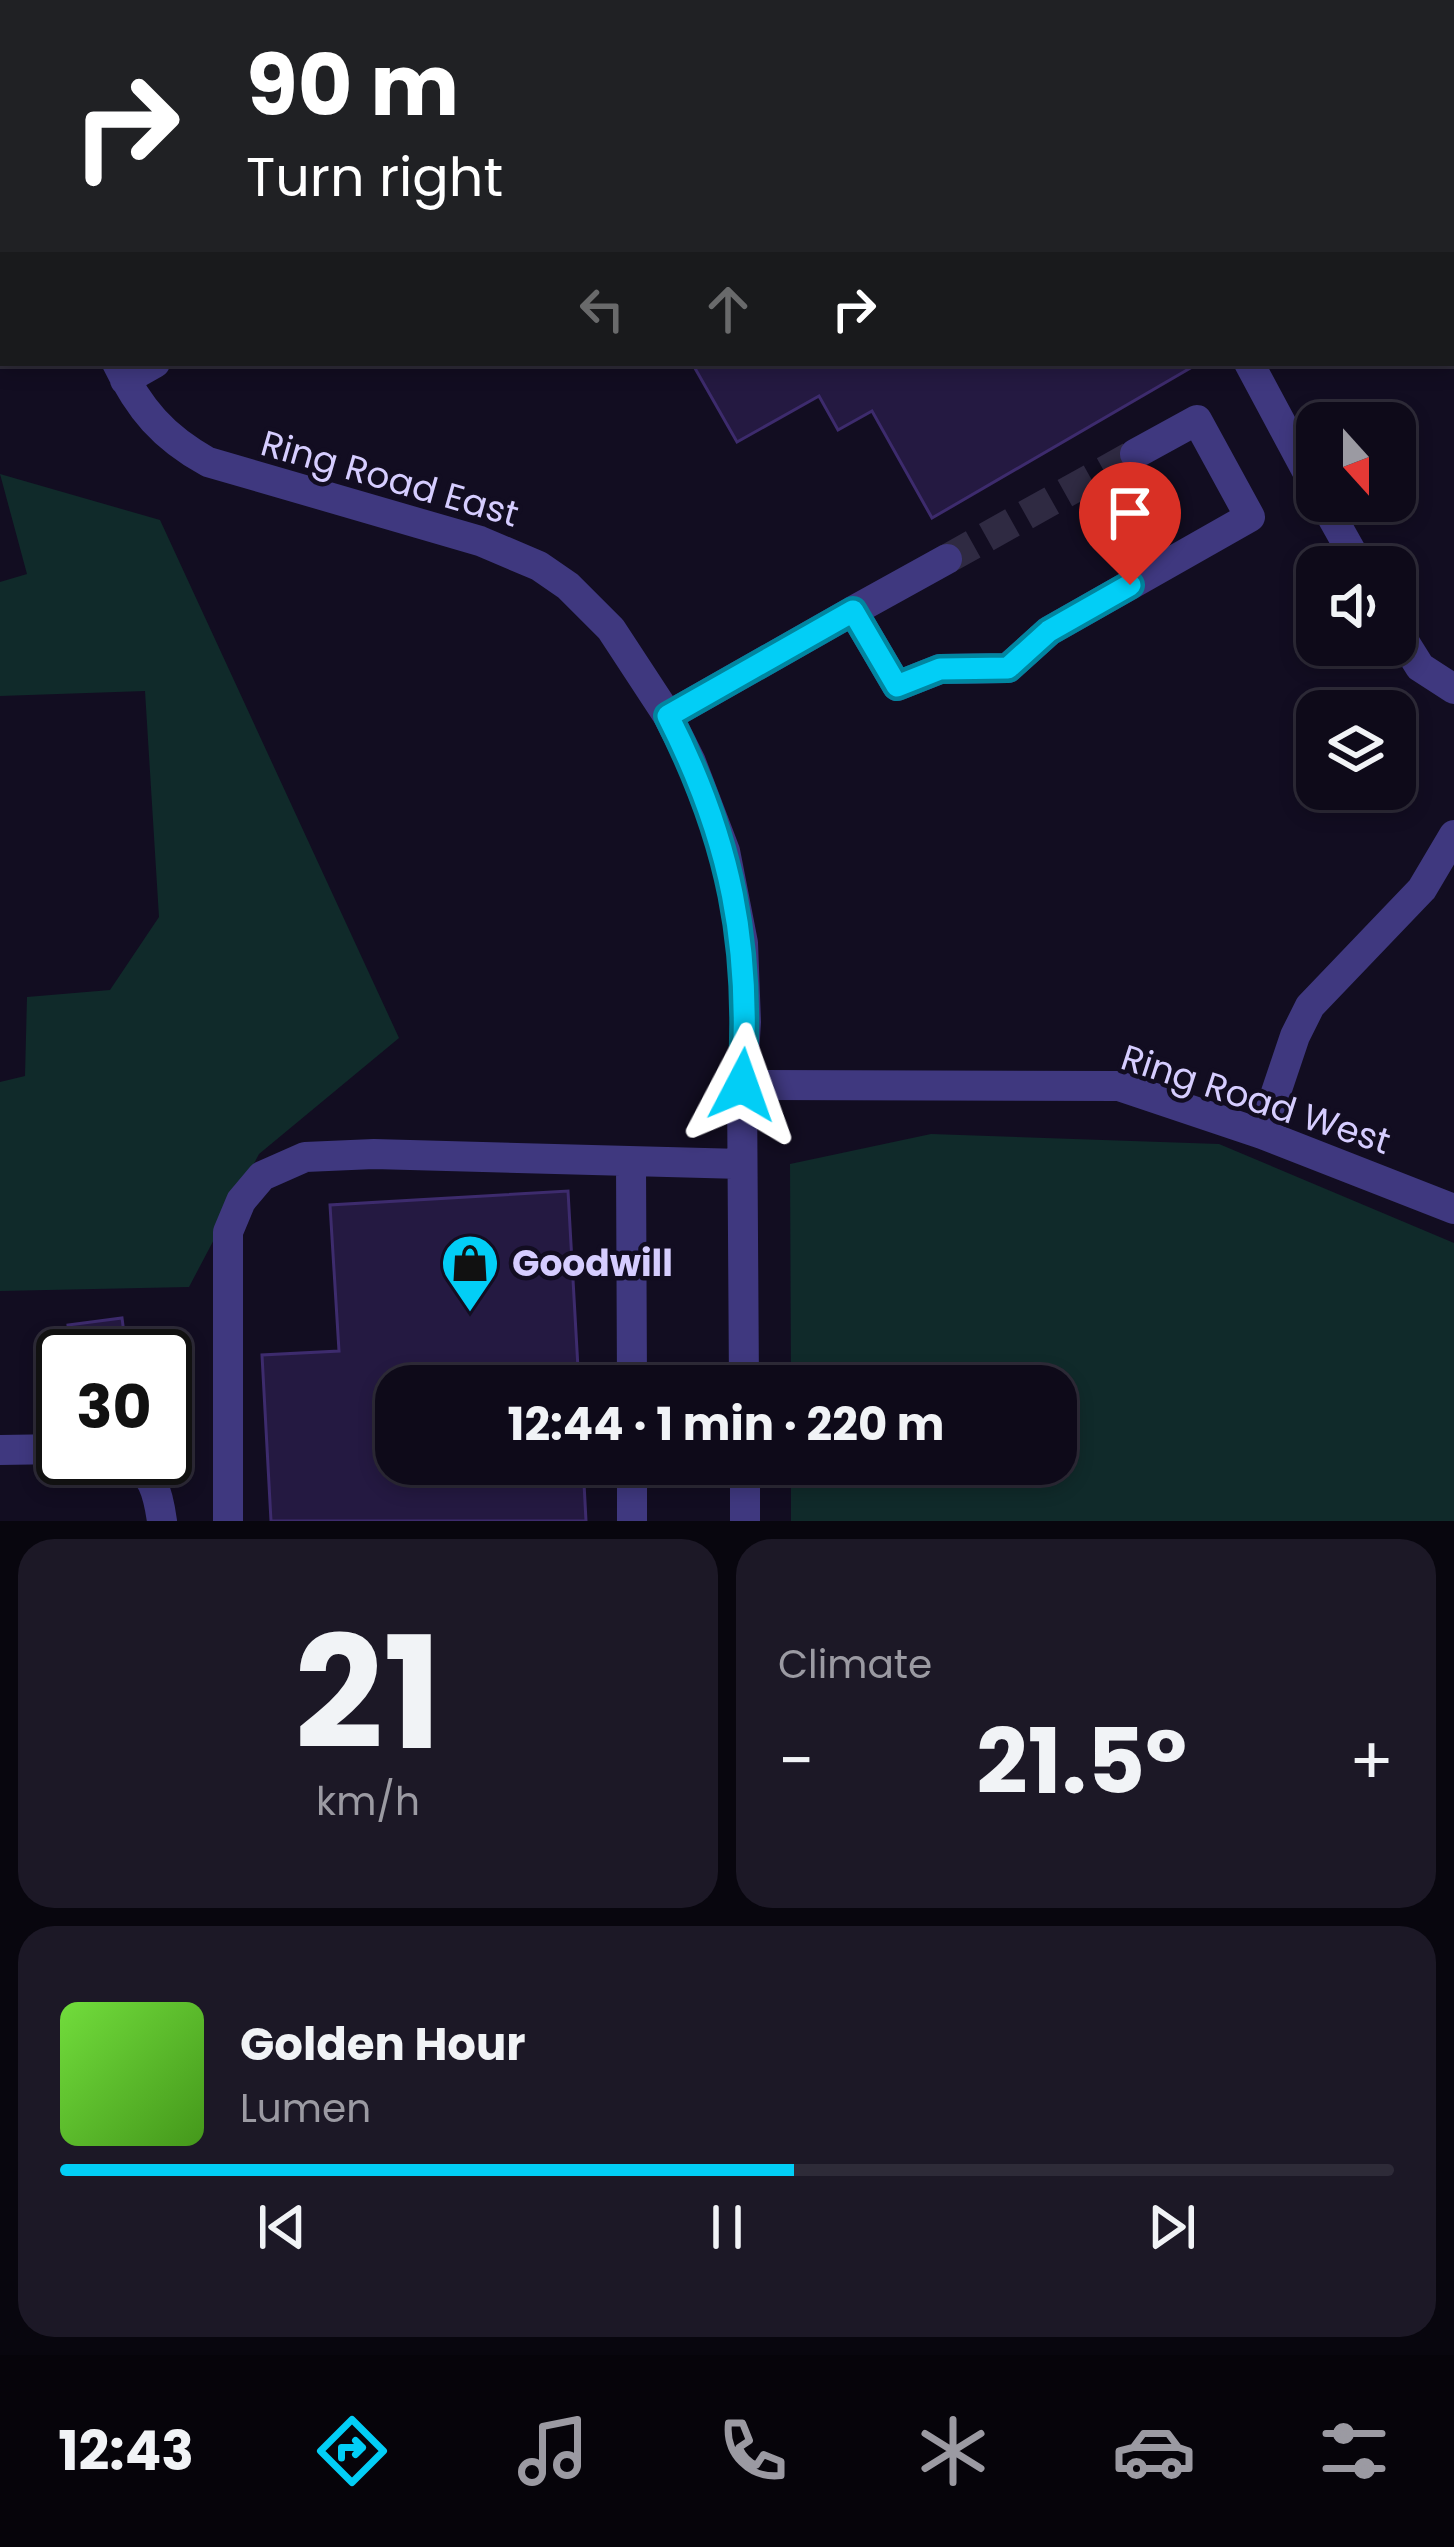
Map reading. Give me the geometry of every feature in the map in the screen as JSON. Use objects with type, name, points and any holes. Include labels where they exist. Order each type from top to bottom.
[{"type":"street","points":[[1251,366],[1296,451]]},
{"type":"street","name":"Ring Road East","points":[[121,371],[153,425],[178,446],[226,470],[480,541],[539,566],[568,586],[610,628],[668,716],[708,803],[735,894],[743,943],[744,1365]]},
{"type":"street","points":[[853,611],[897,686],[940,669],[1008,668],[1049,631],[1250,517],[1197,421],[1135,454]]},
{"type":"street","points":[[668,716],[947,559]]},
{"type":"street","points":[[1416,661],[1454,689]]},
{"type":"street","points":[[1262,1133],[1288,1054],[1310,1006],[1422,889],[1454,835]]},
{"type":"street","name":"Ring Road West","points":[[742,1085],[1119,1086],[1262,1133],[1454,1209]]},
{"type":"street","points":[[228,1521],[228,1232],[242,1202],[262,1176],[305,1157],[374,1154],[742,1164]]},
{"type":"street","points":[[631,1162],[632,1365]]},
{"type":"street","points":[[0,1450],[36,1449]]},
{"type":"street","points":[[157,1485],[162,1521]]},
{"type":"street","points":[[632,1485],[632,1521]]},
{"type":"street","points":[[745,1485],[745,1521]]},
{"type":"green space","points":[[0,474],[160,520],[399,1038],[259,1154],[189,1287],[0,1291],[0,1082],[25,1076],[27,997],[110,990],[159,917],[145,691],[0,696],[0,582],[27,574]]},
{"type":"green space","points":[[931,1134],[1219,1144],[1454,1243],[1454,1521],[791,1521],[791,1485],[1077,1485],[1077,1365],[791,1365],[790,1164]]},
{"type":"building","points":[[694,366],[1194,366],[932,518],[872,411],[838,430],[819,396],[737,442]]},
{"type":"building","points":[[568,1191],[578,1365],[375,1365],[375,1485],[584,1485],[586,1521],[271,1521],[262,1355],[339,1351],[330,1205]]},
{"type":"building","points":[[122,1318],[123,1329],[69,1329],[68,1325]]},
{"type":"tunnel","points":[[947,559],[1135,454]]},
{"type":"place","name":"Goodwill","points":[[470,1314]]},
{"type":"route","points":[[742,1085],[746,1022],[743,943],[735,894],[708,803],[668,716],[853,611],[897,686],[940,669],[1008,668],[1049,631],[1130,585]]}]
